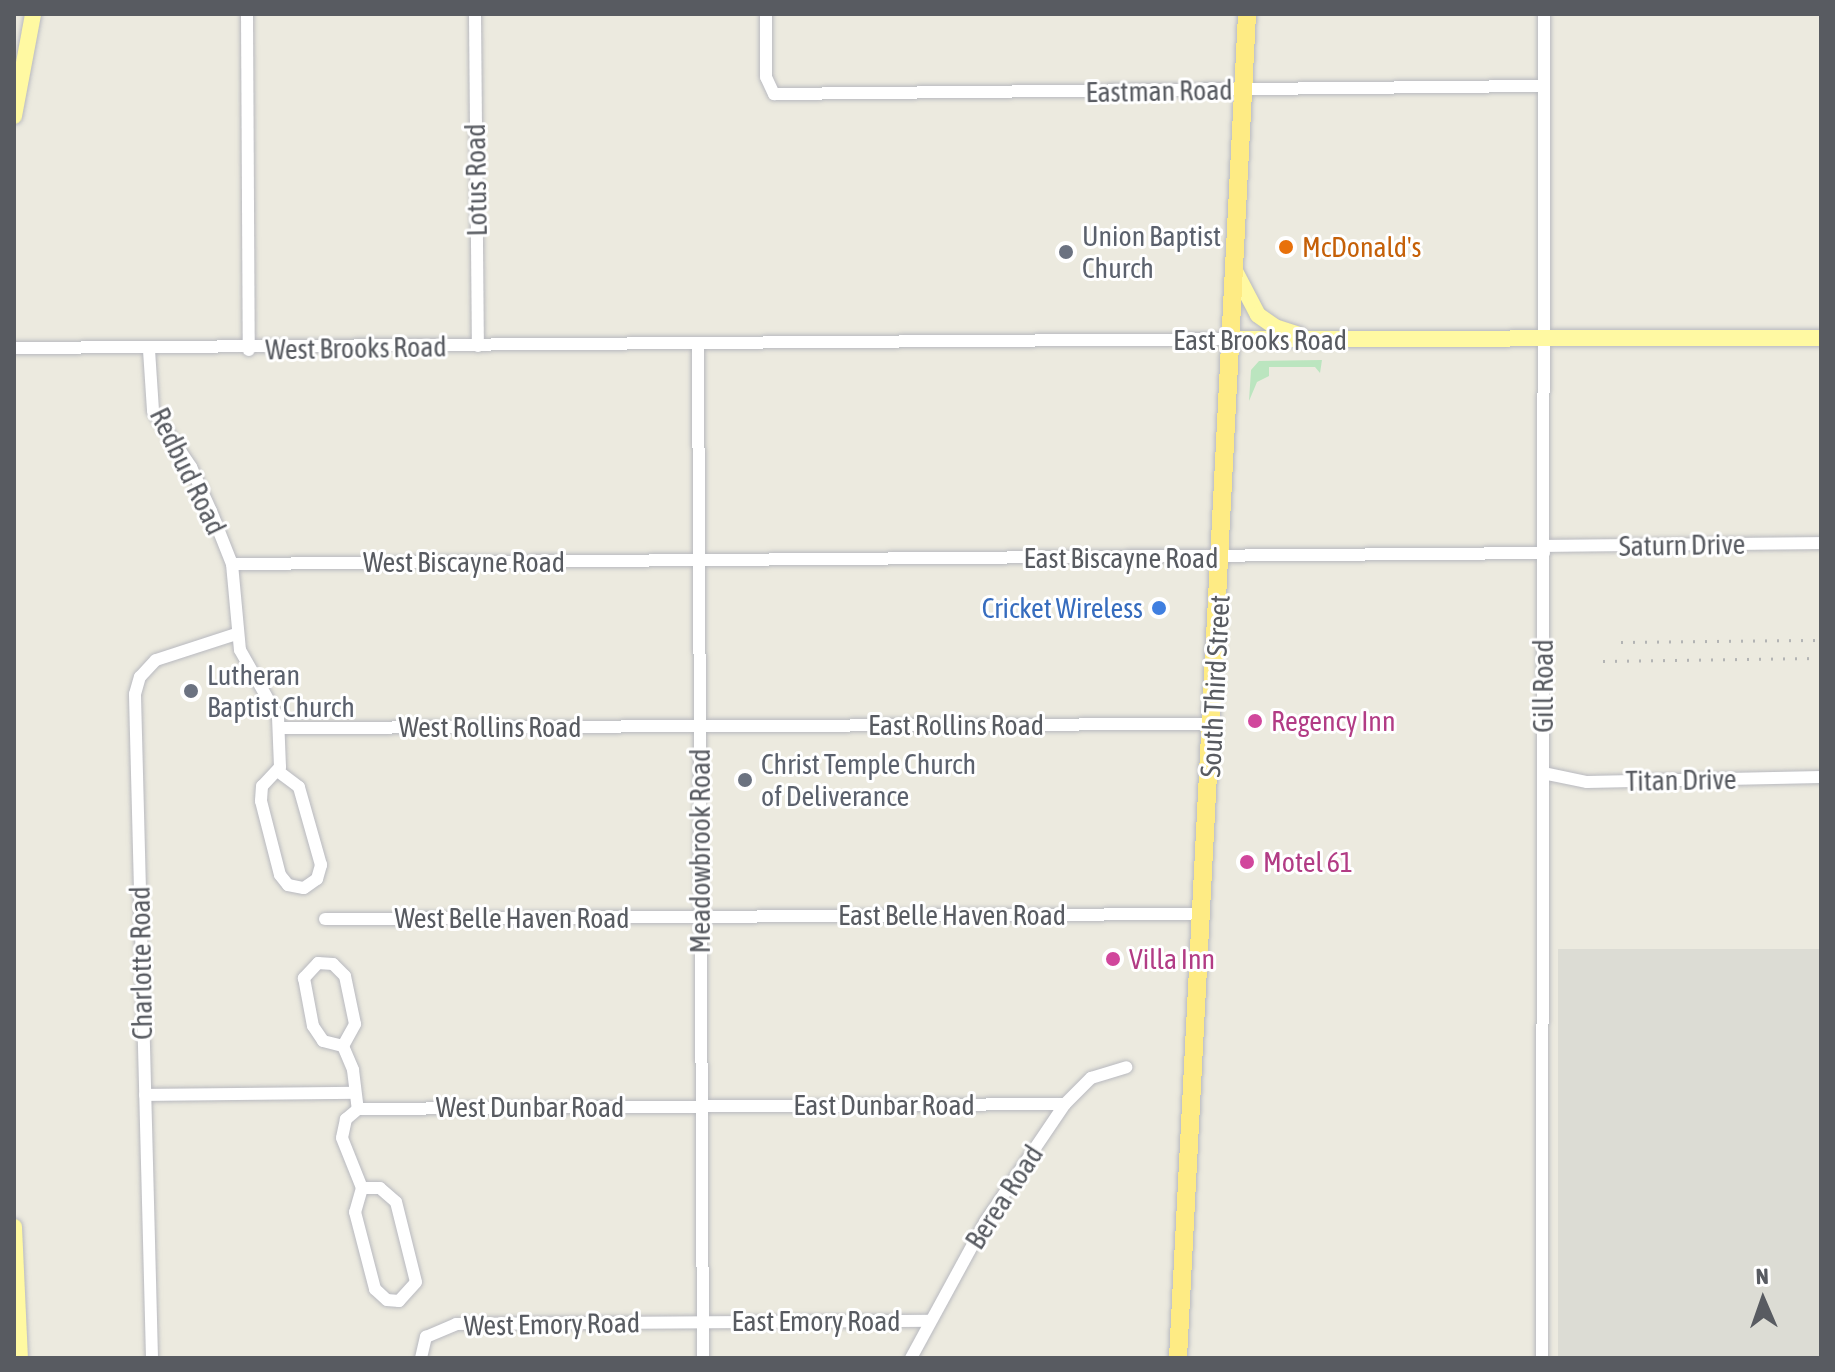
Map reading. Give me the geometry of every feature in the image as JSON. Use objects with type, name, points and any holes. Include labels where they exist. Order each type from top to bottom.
[{"type":"highway","name":"South Third Street","points":[[1178,1358],[1204,914],[1247,14]]},
{"type":"main road","points":[[14,116],[33,14]]},
{"type":"main road","points":[[1236,273],[1246,297],[1270,325],[1320,341]]},
{"type":"main road","name":"East Brooks Road","points":[[1231,339],[1544,341],[1821,338]]},
{"type":"main road","points":[[14,1227],[20,1358]]},
{"type":"street","points":[[247,14],[249,350]]},
{"type":"street","name":"Lotus Road","points":[[475,14],[478,346]]},
{"type":"street","name":"Eastman Road","points":[[766,14],[766,77],[774,94],[1544,86]]},
{"type":"street","name":"Gill Road","points":[[1542,1358],[1544,14]]},
{"type":"street","name":"East Brooks Road","points":[[698,344],[1231,339]]},
{"type":"street","name":"West Brooks Road","points":[[14,348],[249,350],[698,344]]},
{"type":"street","name":"Meadowbrook Road","points":[[698,344],[703,1358]]},
{"type":"street","name":"Redbud Road","points":[[149,350],[153,411],[191,467],[232,564],[236,634],[280,728],[278,771],[262,786],[261,801],[280,875],[288,885],[304,888],[320,876],[320,861],[299,787],[278,771]]},
{"type":"street","name":"Saturn Drive","points":[[1544,550],[1821,543]]},
{"type":"street","name":"East Biscayne Road","points":[[697,560],[1221,557],[1544,550]]},
{"type":"street","name":"West Biscayne Road","points":[[232,564],[697,560]]},
{"type":"street","name":"Charlotte Road","points":[[152,1358],[136,687],[144,671],[163,656],[236,634]]},
{"type":"street","name":"East Rollins Road","points":[[699,726],[1213,724]]},
{"type":"street","name":"West Rollins Road","points":[[280,728],[699,726]]},
{"type":"street","name":"Titan Drive","points":[[1543,773],[1587,782],[1821,777]]},
{"type":"street","name":"East Belle Haven Road","points":[[699,917],[1204,914]]},
{"type":"street","name":"West Belle Haven Road","points":[[325,919],[699,917]]},
{"type":"street","points":[[318,963],[333,964],[345,976],[355,1024],[343,1046],[323,1041],[313,1026],[304,978],[318,963]]},
{"type":"street","points":[[343,1046],[352,1066],[353,1093],[358,1109],[346,1119],[342,1138],[362,1188],[354,1208],[375,1289],[387,1300],[399,1301],[413,1291],[416,1282],[396,1202],[380,1188],[362,1188]]},
{"type":"street","name":"Berea Road","points":[[911,1358],[985,1222],[1065,1104],[1091,1078],[1126,1067]]},
{"type":"street","points":[[145,1095],[353,1093]]},
{"type":"street","name":"East Dunbar Road","points":[[702,1106],[1065,1104]]},
{"type":"street","name":"West Dunbar Road","points":[[358,1109],[702,1106]]},
{"type":"street","name":"East Emory Road","points":[[703,1322],[930,1321]]},
{"type":"street","name":"West Emory Road","points":[[421,1358],[426,1337],[446,1325],[703,1322]]},
{"type":"shaded area","points":[[1558,949],[1821,949],[1821,1358],[1558,1358]]},
{"type":"green space","points":[[1322,360],[1320,373],[1315,367],[1269,367],[1269,376],[1257,382],[1249,401],[1251,370],[1259,361]]},
{"type":"railway","points":[[1621,642],[1821,640]]},
{"type":"railway","points":[[1603,661],[1821,658]]},
{"type":"place","name":"McDonald's","points":[[1286,247]]},
{"type":"place","name":"Union Baptist Church","points":[[1066,252]]},
{"type":"place","name":"Cricket Wireless","points":[[1159,608]]},
{"type":"place","name":"Lutheran Baptist Church","points":[[191,691]]},
{"type":"place","name":"Regency Inn","points":[[1255,721]]},
{"type":"place","name":"Christ Temple Church of Deliverance","points":[[745,780]]},
{"type":"place","name":"Motel 61","points":[[1247,862]]},
{"type":"place","name":"Villa Inn","points":[[1113,959]]}]
